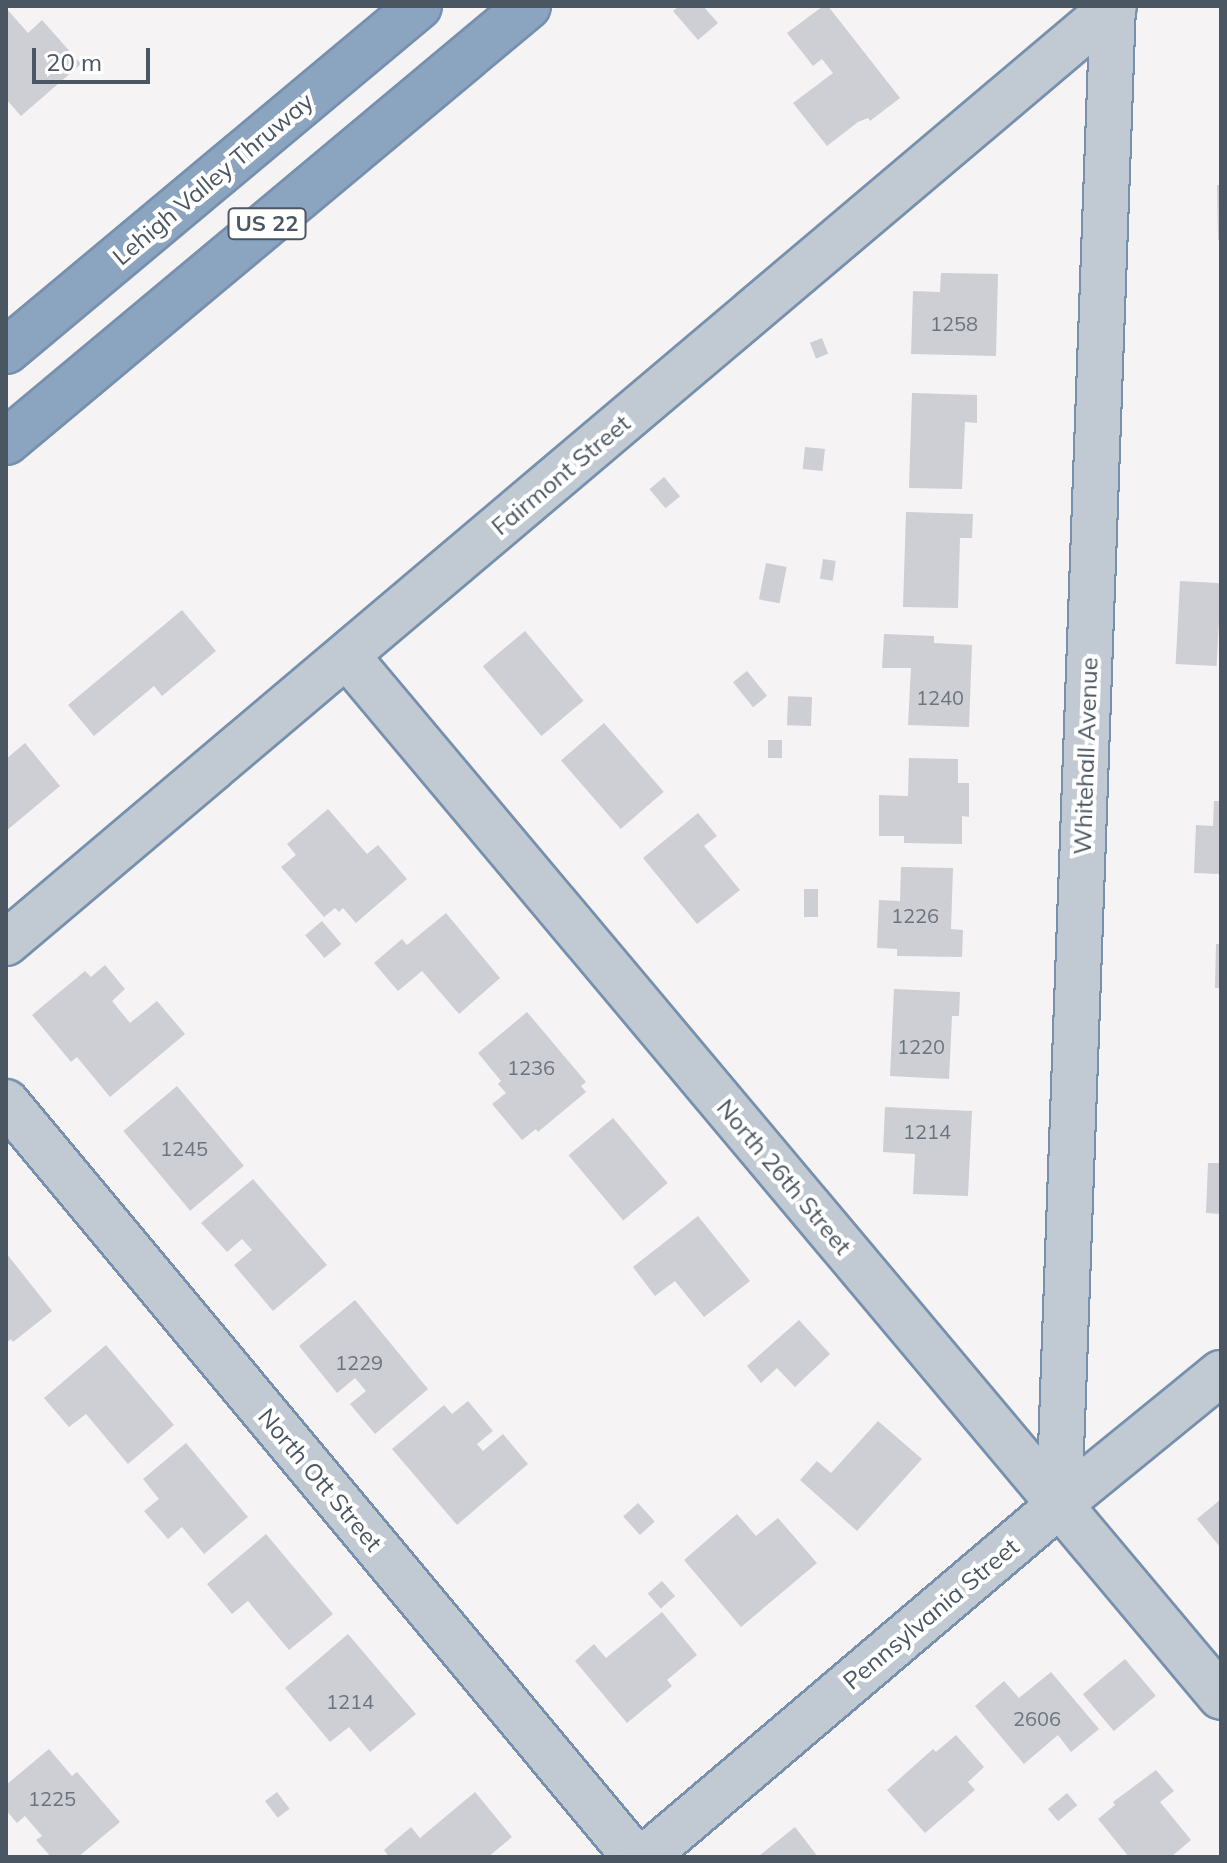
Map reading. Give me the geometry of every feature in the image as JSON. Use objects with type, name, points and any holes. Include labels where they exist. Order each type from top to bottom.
[{"type":"highway","name":"Lehigh Valley Thruway","points":[[6,351],[419,6]]},
{"type":"highway","name":"US 22","points":[[6,442],[528,6]]},
{"type":"street","name":"Fairmont Street","points":[[6,943],[1113,6]]},
{"type":"street","name":"Whitehall Avenue","points":[[1059,1505],[1113,6]]},
{"type":"street","name":"North 26th Street","points":[[347,656],[1221,1697]]},
{"type":"street","name":"North Ott Street","points":[[6,1102],[635,1857]]},
{"type":"street","name":"Pennsylvania Street","points":[[645,1857],[1059,1505],[1221,1373]]},
{"type":"building","points":[[679,6],[703,6],[718,23],[698,40],[673,11]]},
{"type":"building","points":[[823,6],[828,6],[900,98],[870,121],[868,118],[858,122],[827,146],[793,103],[833,73],[822,59],[813,66],[787,33]]},
{"type":"building","points":[[6,8],[28,33],[42,20],[81,64],[21,116],[6,99]]},
{"type":"building","points":[[1217,185],[1221,185],[1221,240],[1218,240]]},
{"type":"building","points":[[941,273],[998,274],[996,356],[911,354],[913,291],[940,292]]},
{"type":"building","points":[[822,338],[828,354],[816,359],[810,343]]},
{"type":"building","points":[[912,393],[977,395],[977,423],[965,422],[962,489],[909,488]]},
{"type":"building","points":[[805,447],[825,449],[823,471],[803,469]]},
{"type":"building","points":[[664,477],[680,496],[666,508],[649,489]]},
{"type":"building","points":[[906,512],[973,514],[972,538],[960,538],[958,608],[903,607]]},
{"type":"building","points":[[823,559],[836,561],[833,581],[820,579]]},
{"type":"building","points":[[766,563],[787,567],[780,603],[759,599]]},
{"type":"building","points":[[1180,581],[1221,583],[1217,666],[1176,664]]},
{"type":"building","points":[[182,610],[216,651],[162,696],[154,686],[94,736],[68,705]]},
{"type":"building","points":[[525,631],[583,701],[541,736],[483,666]]},
{"type":"building","points":[[884,634],[934,636],[934,643],[972,645],[969,727],[908,725],[911,668],[882,668]]},
{"type":"building","points":[[747,671],[767,696],[753,707],[733,682]]},
{"type":"building","points":[[788,696],[812,697],[811,726],[787,725]]},
{"type":"building","points":[[604,723],[664,792],[621,829],[561,760]]},
{"type":"building","points":[[768,740],[782,740],[782,758],[768,758]]},
{"type":"building","points":[[25,743],[60,786],[6,831],[6,759]]},
{"type":"building","points":[[909,758],[958,759],[958,783],[969,783],[969,817],[962,816],[962,844],[904,843],[904,836],[879,836],[879,795],[908,796]]},
{"type":"building","points":[[1214,801],[1221,801],[1221,874],[1194,873],[1196,825],[1213,826]]},
{"type":"building","points":[[328,809],[367,854],[378,845],[407,879],[356,923],[343,908],[339,912],[335,908],[324,917],[281,867],[296,855],[287,844]]},
{"type":"building","points":[[698,813],[717,836],[704,846],[740,890],[697,924],[643,858]]},
{"type":"building","points":[[901,867],[953,868],[951,929],[963,930],[962,957],[897,956],[897,949],[877,948],[879,900],[900,901]]},
{"type":"building","points":[[804,889],[818,889],[818,917],[804,917]]},
{"type":"building","points":[[446,913],[500,978],[459,1014],[422,971],[398,991],[374,963],[402,939],[407,945]]},
{"type":"building","points":[[322,921],[341,944],[324,958],[305,935]]},
{"type":"building","points":[[1216,944],[1221,944],[1221,988],[1215,988]]},
{"type":"building","points":[[105,965],[125,989],[112,1001],[130,1023],[157,1001],[185,1034],[110,1097],[77,1057],[71,1062],[32,1015],[85,971],[91,977]]},
{"type":"building","points":[[894,989],[960,992],[959,1016],[952,1016],[949,1079],[890,1076]]},
{"type":"building","points":[[527,1012],[586,1082],[581,1086],[586,1092],[538,1132],[536,1129],[522,1140],[492,1104],[506,1093],[498,1084],[501,1081],[478,1053]]},
{"type":"building","points":[[177,1086],[244,1166],[190,1211],[123,1131]]},
{"type":"building","points":[[885,1107],[972,1111],[968,1196],[913,1194],[915,1154],[883,1152]]},
{"type":"building","points":[[613,1118],[668,1183],[623,1220],[569,1155]]},
{"type":"building","points":[[1208,1163],[1221,1163],[1221,1214],[1206,1213]]},
{"type":"building","points":[[253,1179],[327,1265],[273,1311],[234,1265],[252,1250],[242,1239],[227,1252],[201,1223]]},
{"type":"building","points":[[698,1216],[750,1281],[704,1317],[675,1281],[655,1296],[633,1267]]},
{"type":"building","points":[[6,1253],[52,1311],[13,1342],[11,1339],[6,1343]]},
{"type":"building","points":[[355,1300],[428,1389],[375,1434],[350,1404],[366,1391],[355,1378],[337,1393],[299,1346]]},
{"type":"building","points":[[799,1320],[830,1354],[795,1387],[777,1368],[761,1383],[747,1366]]},
{"type":"building","points":[[106,1345],[174,1425],[128,1464],[86,1414],[69,1427],[44,1398]]},
{"type":"building","points":[[468,1401],[493,1431],[477,1444],[483,1451],[503,1434],[528,1464],[457,1525],[392,1449],[444,1405],[452,1414]]},
{"type":"building","points":[[878,1421],[922,1459],[857,1531],[800,1480],[817,1461],[831,1473]]},
{"type":"building","points":[[186,1443],[248,1517],[204,1554],[182,1527],[168,1539],[144,1511],[159,1499],[143,1479]]},
{"type":"building","points":[[1221,1499],[1221,1548],[1197,1519]]},
{"type":"building","points":[[638,1503],[655,1522],[640,1535],[623,1516]]},
{"type":"building","points":[[737,1514],[756,1536],[778,1518],[817,1563],[741,1627],[684,1560]]},
{"type":"building","points":[[266,1534],[333,1614],[289,1650],[248,1601],[232,1614],[207,1584]]},
{"type":"building","points":[[662,1581],[675,1596],[661,1609],[648,1593]]},
{"type":"building","points":[[662,1612],[697,1655],[667,1680],[672,1686],[627,1723],[575,1661],[594,1644],[606,1658]]},
{"type":"building","points":[[348,1634],[416,1714],[370,1752],[349,1727],[330,1742],[285,1688]]},
{"type":"building","points":[[1125,1659],[1156,1696],[1114,1731],[1083,1694]]},
{"type":"building","points":[[1051,1672],[1099,1729],[1071,1752],[1058,1735],[1024,1764],[975,1706],[1004,1681],[1019,1698]]},
{"type":"building","points":[[956,1735],[984,1767],[968,1782],[975,1790],[925,1833],[887,1790],[933,1749],[936,1752]]},
{"type":"building","points":[[49,1749],[72,1776],[77,1772],[120,1822],[78,1857],[51,1857],[36,1840],[42,1836],[25,1816],[17,1823],[6,1810],[6,1785]]},
{"type":"building","points":[[1156,1770],[1174,1791],[1160,1802],[1191,1840],[1171,1857],[1129,1857],[1098,1819],[1115,1805],[1113,1802]]},
{"type":"building","points":[[277,1792],[290,1809],[278,1818],[265,1801]]},
{"type":"building","points":[[475,1792],[512,1837],[488,1857],[389,1857],[384,1850],[411,1827],[420,1838]]},
{"type":"building","points":[[1067,1793],[1077,1805],[1058,1821],[1048,1809]]},
{"type":"building","points":[[795,1827],[818,1857],[760,1855]]}]
